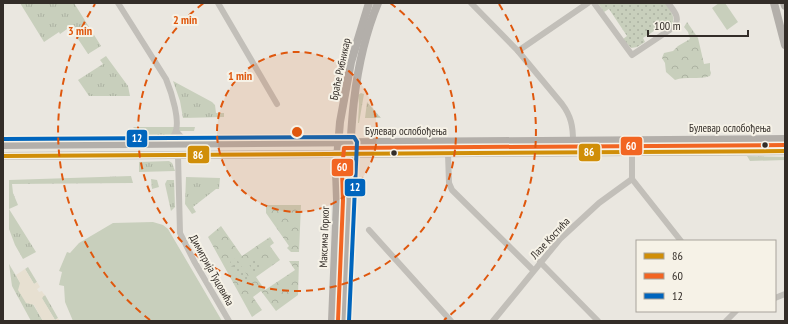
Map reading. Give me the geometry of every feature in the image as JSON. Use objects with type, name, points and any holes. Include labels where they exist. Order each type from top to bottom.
[{"type":"main road","name":"Браће Рибникар","points":[[338,154],[347,80],[356,42],[369,3]]},
{"type":"main road","name":"Браће Рибникар","points":[[350,154],[353,107],[359,64],[366,36],[378,3]]},
{"type":"main road","points":[[774,3],[785,45]]},
{"type":"main road","name":"Булевар ослобођења","points":[[3,145],[785,139]]},
{"type":"main road","name":"Булевар ослобођења","points":[[3,156],[785,151]]},
{"type":"main road","name":"Максима Горког","points":[[332,321],[338,154]]},
{"type":"main road","name":"Максима Горког","points":[[343,321],[350,154]]},
{"type":"street","points":[[118,3],[166,79],[176,110],[176,131],[165,144]]},
{"type":"street","points":[[218,3],[277,104]]},
{"type":"street","points":[[471,3],[518,51],[569,112],[572,122],[573,140]]},
{"type":"street","points":[[518,51],[588,3]]},
{"type":"street","points":[[594,3],[632,55],[674,27],[676,24],[676,16],[668,3]]},
{"type":"street","points":[[176,131],[183,140],[190,144]]},
{"type":"street","points":[[632,152],[632,179],[680,240]]},
{"type":"street","points":[[448,154],[449,183],[452,190],[533,270]]},
{"type":"street","name":"Димитрија Туцовића","points":[[178,156],[180,233],[191,256],[229,321]]},
{"type":"street","name":"Лазе Костића","points":[[493,321],[533,270],[577,223],[599,203],[632,179]]},
{"type":"street","points":[[369,230],[451,321]]},
{"type":"street","points":[[540,262],[598,321]]},
{"type":"street","points":[[726,321],[735,312]]},
{"type":"green space","points":[[20,3],[74,3],[101,46],[88,54],[70,27],[44,42]]},
{"type":"green space","points":[[598,3],[666,3],[672,14],[673,23],[671,26],[668,22],[643,38],[645,42],[637,47],[631,48],[623,39],[627,36],[609,9],[604,12]]},
{"type":"green space","points":[[719,3],[725,3],[738,22],[727,30],[712,8]]},
{"type":"green space","points":[[687,22],[698,38],[704,64],[710,63],[711,73],[710,76],[701,78],[683,78],[675,80],[666,72],[665,63],[662,58],[664,53],[673,51],[678,46],[690,39],[688,32],[684,27]]},
{"type":"green space","points":[[106,56],[128,86],[130,96],[89,96],[78,80],[103,64],[100,60]]},
{"type":"green space","points":[[173,81],[212,102],[215,105],[216,113],[224,113],[224,117],[183,118],[180,101]]},
{"type":"green space","points":[[361,93],[364,94],[358,123],[358,95]]},
{"type":"green space","points":[[367,102],[381,118],[365,118]]},
{"type":"green space","points":[[133,127],[195,127],[194,131],[176,131],[170,139],[150,144]]},
{"type":"green space","points":[[747,156],[785,157],[785,160],[750,161]]},
{"type":"green space","points":[[169,161],[172,163],[175,171],[139,172],[139,162]]},
{"type":"green space","points":[[131,176],[133,183],[12,184],[13,193],[18,205],[9,209],[9,180]]},
{"type":"green space","points":[[186,177],[220,178],[219,189],[216,189],[193,207],[196,212],[192,214],[185,204]]},
{"type":"green space","points":[[151,179],[157,180],[159,187],[152,189]]},
{"type":"green space","points":[[167,180],[174,180],[175,207],[171,211],[165,184]]},
{"type":"green space","points":[[266,205],[301,205],[299,252],[291,252],[287,248],[289,246],[266,213]]},
{"type":"green space","points":[[9,209],[36,252],[23,259],[15,245],[9,229]]},
{"type":"green space","points":[[153,222],[163,225],[168,229],[222,321],[73,321],[65,302],[64,286],[59,285],[62,272],[59,271],[67,252],[70,253],[79,243],[113,223]]},
{"type":"green space","points":[[221,226],[242,256],[270,237],[274,243],[270,246],[280,260],[256,277],[265,290],[295,270],[289,261],[299,261],[298,295],[276,311],[261,291],[253,297],[262,310],[252,317],[208,237]]},
{"type":"green space","points":[[236,258],[249,278],[243,282],[230,262]]},
{"type":"green space","points":[[256,258],[262,266],[254,272],[248,263]]},
{"type":"green space","points":[[9,264],[43,321],[31,321],[12,286]]},
{"type":"green space","points":[[28,267],[37,282],[34,284],[25,269]]},
{"type":"green space","points":[[45,295],[58,318],[55,320],[41,297]]},
{"type":"shaded area","points":[[25,269],[34,284],[37,282],[40,287],[37,289],[39,292],[42,291],[45,295],[42,298],[55,320],[58,318],[60,321],[43,321],[34,305],[26,303],[18,290],[20,283],[16,275]]},
{"type":"transit line","name":"12","points":[[3,139],[354,137],[357,142],[349,321]]},
{"type":"transit line","name":"60","points":[[338,321],[343,200],[342,171],[344,148],[785,145]]},
{"type":"transit line","name":"86","points":[[3,156],[785,151]]}]
